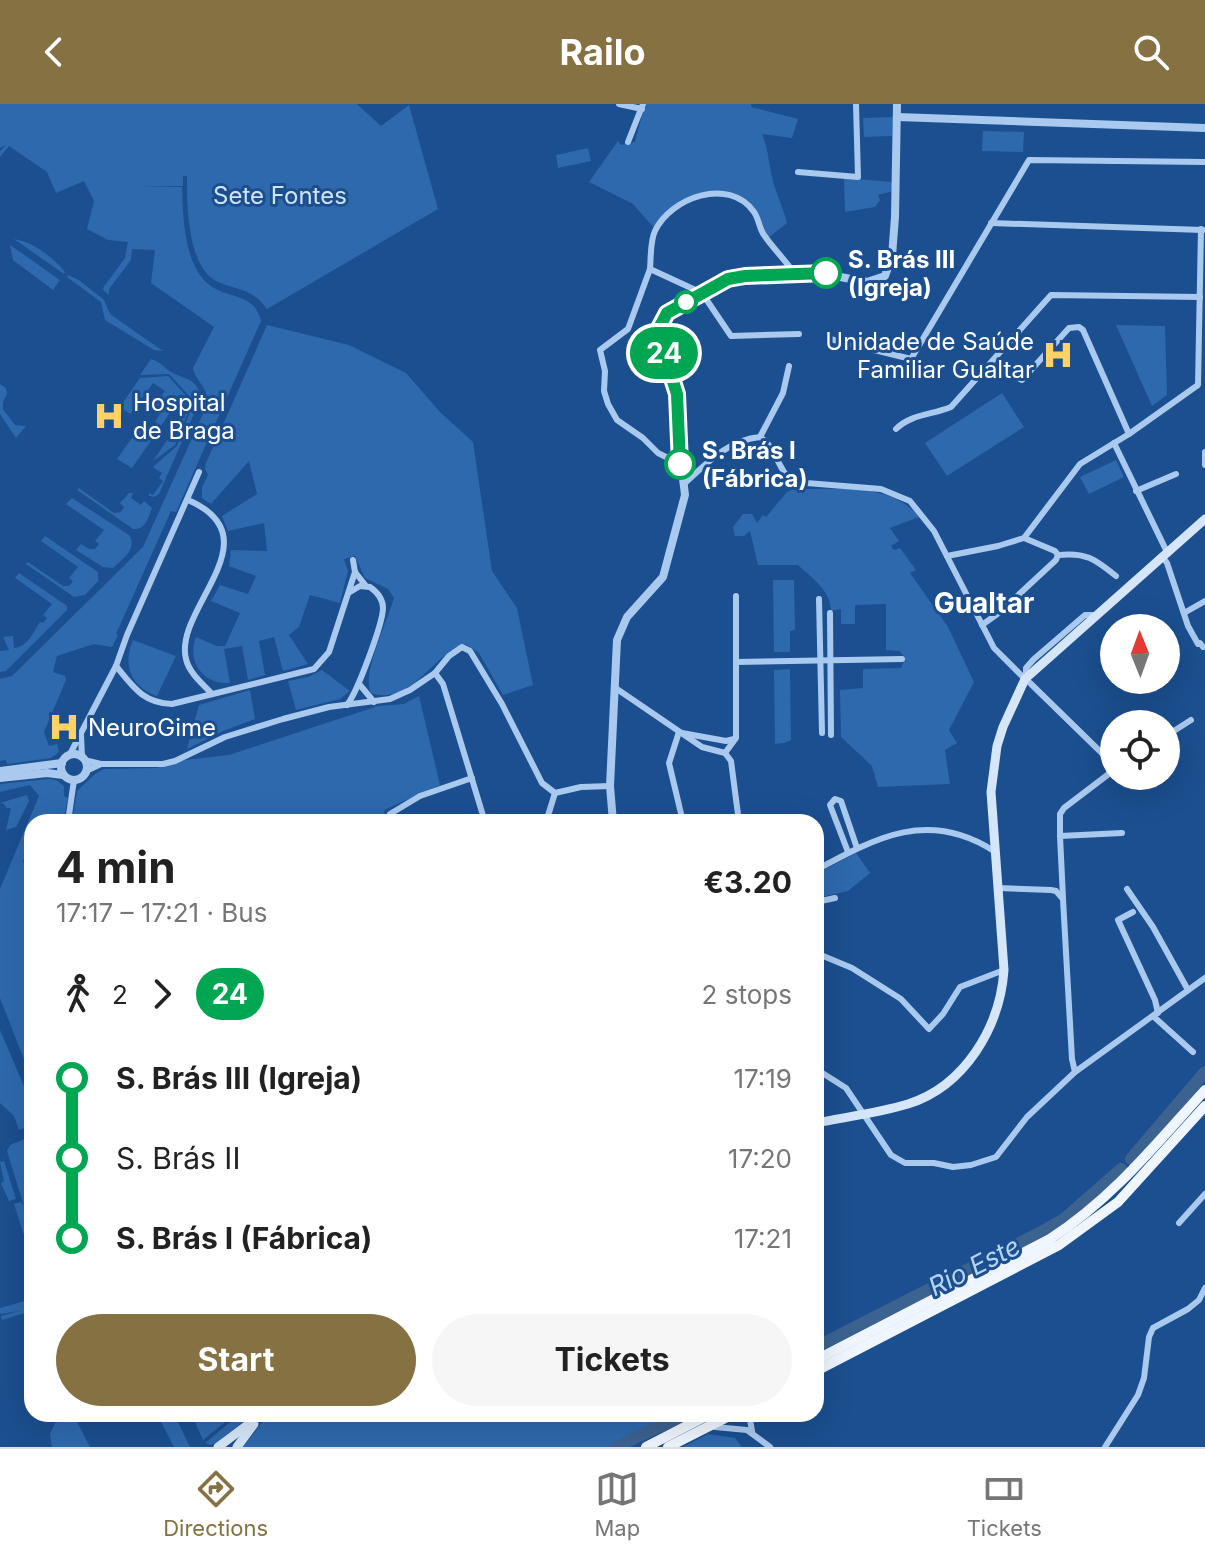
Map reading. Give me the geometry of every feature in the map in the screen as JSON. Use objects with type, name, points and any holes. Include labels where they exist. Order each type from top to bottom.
[{"type":"main road","points":[[824,1122],[910,1103],[941,1088],[965,1066],[989,1032],[1002,998],[1004,970],[993,839],[993,766],[1003,727],[1026,682],[1036,671],[1205,519]]},
{"type":"main road","points":[[824,1356],[1050,1239],[1081,1219],[1113,1192],[1205,1090]]},
{"type":"main road","points":[[824,1367],[1069,1238],[1118,1202],[1205,1106]]},
{"type":"main road","points":[[218,1447],[251,1422]]},
{"type":"main road","points":[[237,1447],[256,1422]]},
{"type":"main road","points":[[646,1447],[695,1422]]},
{"type":"main road","points":[[668,1447],[717,1422]]},
{"type":"street","points":[[619,104],[642,106],[628,142]]},
{"type":"street","points":[[798,172],[858,177],[856,104]]},
{"type":"street","points":[[612,814],[610,786],[617,640],[627,617],[663,577],[685,495],[680,464],[677,394],[659,328],[667,313],[728,279],[819,273],[867,282],[885,276],[892,256],[895,217],[897,104]]},
{"type":"street","points":[[897,117],[1205,128]]},
{"type":"street","points":[[830,339],[911,359],[1029,160],[1205,162]]},
{"type":"street","points":[[680,464],[658,453],[617,420],[604,391],[605,371],[600,350],[628,329],[650,269],[655,231],[677,205],[693,197],[721,194],[733,197],[754,211],[762,232],[795,274]]},
{"type":"street","points":[[947,556],[1024,538],[1080,464],[1198,385],[1203,230],[991,223]]},
{"type":"street","points":[[650,269],[702,293],[731,336],[799,334]]},
{"type":"street","points":[[896,429],[906,419],[951,407],[1051,295],[1200,297]]},
{"type":"street","points":[[990,364],[1022,380],[1069,328],[1079,327],[1129,434]]},
{"type":"street","points":[[760,437],[783,393],[789,366]]},
{"type":"street","points":[[685,483],[721,451],[737,442],[760,437],[766,441],[783,473],[794,482],[881,489],[910,501],[934,531],[997,652],[1100,753]]},
{"type":"street","points":[[1114,443],[1164,554],[1188,626],[1203,647]]},
{"type":"street","points":[[1205,452],[1205,465]]},
{"type":"street","points":[[63,775],[65,760],[116,666],[199,472]]},
{"type":"street","points":[[1136,491],[1176,474]]},
{"type":"street","points":[[188,500],[210,513],[223,538],[223,557],[184,649],[188,665],[212,694]]},
{"type":"street","points":[[1024,538],[1058,555]]},
{"type":"street","points":[[982,625],[1047,570],[1058,555],[1093,557],[1116,576]]},
{"type":"street","points":[[116,666],[139,694],[158,703],[180,703],[301,673],[320,664],[329,652],[350,592],[355,572],[353,560]]},
{"type":"street","points":[[347,705],[360,685],[383,611],[380,596],[366,586],[355,572]]},
{"type":"street","points":[[350,592],[366,586]]},
{"type":"street","points":[[725,753],[736,738],[736,596]]},
{"type":"street","points":[[819,599],[822,733]]},
{"type":"street","points":[[1184,613],[1205,601]]},
{"type":"street","points":[[830,613],[831,735]]},
{"type":"street","points":[[1026,682],[1026,668],[1034,659],[1085,615],[1095,615]]},
{"type":"street","points":[[0,771],[65,760],[83,759],[101,764],[163,764],[175,761],[211,743],[256,727],[400,695],[435,673],[457,648],[462,647],[470,651],[502,704],[542,783],[555,793]]},
{"type":"street","points":[[736,662],[902,659]]},
{"type":"street","points":[[435,673],[443,684],[483,814]]},
{"type":"street","points":[[360,685],[374,702]]},
{"type":"street","points":[[614,687],[702,747],[725,753],[731,761],[738,814]]},
{"type":"street","points":[[1180,727],[1191,720]]},
{"type":"street","points":[[679,732],[726,741],[736,738]]},
{"type":"street","points":[[679,732],[669,763],[681,814]]},
{"type":"street","points":[[81,735],[86,771]]},
{"type":"street","points":[[0,778],[47,773],[74,780],[101,764]]},
{"type":"street","points":[[390,814],[420,796],[472,778]]},
{"type":"street","points":[[1075,1072],[1060,814],[1100,778]]},
{"type":"street","points":[[69,814],[74,780]]},
{"type":"street","points":[[555,793],[581,787],[610,786]]},
{"type":"street","points":[[548,814],[555,793]]},
{"type":"street","points":[[846,853],[830,805],[835,799],[841,801],[857,848]]},
{"type":"street","points":[[824,865],[857,848],[904,831],[941,831],[993,839]]},
{"type":"street","points":[[1060,836],[1122,833]]},
{"type":"street","points":[[974,838],[994,851]]},
{"type":"street","points":[[1127,889],[1153,927],[1188,990]]},
{"type":"street","points":[[999,907],[1006,896],[1021,890]]},
{"type":"street","points":[[998,891],[1056,891],[1063,899]]},
{"type":"street","points":[[824,900],[835,898]]},
{"type":"street","points":[[1133,912],[1118,920],[1155,1000],[1156,1015],[1193,1052]]},
{"type":"street","points":[[824,959],[852,968],[901,999],[929,1029],[960,987],[1004,970]]},
{"type":"street","points":[[824,1074],[846,1088],[891,1155],[905,1163],[934,1163],[953,1167],[971,1165],[996,1157],[1027,1117],[1075,1072],[1205,978]]},
{"type":"street","points":[[1155,1000],[1169,1005]]},
{"type":"street","points":[[1179,1223],[1205,1194]]},
{"type":"street","points":[[1105,1447],[1138,1395],[1153,1328],[1188,1309],[1199,1300],[1205,1288]]},
{"type":"street","points":[[684,1428],[690,1422]]},
{"type":"street","points":[[750,1422],[754,1434],[770,1447]]},
{"type":"street","points":[[707,1427],[735,1427],[754,1434]]},
{"type":"green space","name":"Sete Fontes","points":[[0,104],[357,104],[381,126],[409,105],[438,209],[267,309],[250,294],[218,282],[208,275],[200,263],[191,234],[187,176],[183,176],[183,186],[137,186],[182,187],[186,238],[199,274],[214,288],[246,300],[257,311],[261,321],[176,512],[171,511],[112,647],[94,644],[57,656],[53,672],[65,676],[66,680],[44,732],[49,746],[57,744],[59,752],[51,758],[7,764],[6,760],[0,761],[0,679],[12,676],[143,547],[207,405],[205,390],[193,368],[214,327],[151,283],[155,250],[132,249],[131,260],[109,289],[109,295],[104,291],[103,288],[125,258],[128,242],[108,240],[87,229],[94,201],[84,181],[56,193],[47,172],[9,146],[0,157],[0,151],[6,145],[0,148]]},
{"type":"green space","points":[[645,104],[751,104],[751,107],[798,119],[792,138],[762,134],[787,223],[768,238],[755,209],[734,195],[709,191],[681,200],[654,228],[633,204],[589,182],[618,141],[621,145],[635,142]]},
{"type":"green space","points":[[893,117],[892,136],[864,137],[863,118]]},
{"type":"green space","points":[[983,131],[1024,132],[1023,152],[982,151]]},
{"type":"green space","points":[[588,148],[591,161],[558,168],[556,155]]},
{"type":"green space","points":[[844,178],[893,182],[893,191],[878,195],[880,200],[875,207],[845,212]]},
{"type":"green space","points":[[14,239],[42,251],[60,266],[64,274]]},
{"type":"green space","points":[[10,245],[60,280],[53,290],[13,260]]},
{"type":"green space","points":[[68,275],[104,300],[110,314],[163,351],[154,350],[105,320],[101,302]]},
{"type":"green space","points":[[267,325],[349,345],[406,373],[440,412],[473,442],[492,571],[517,608],[533,685],[503,695],[479,653],[465,644],[442,657],[398,693],[371,693],[372,660],[394,598],[388,589],[365,578],[355,556],[344,559],[348,571],[340,603],[310,595],[299,627],[289,635],[308,664],[283,671],[274,637],[259,641],[265,675],[248,680],[242,646],[224,649],[230,683],[212,680],[200,670],[193,655],[196,637],[225,646],[240,613],[211,601],[220,585],[248,594],[256,576],[229,566],[231,550],[267,551],[264,523],[228,531],[222,516],[257,494],[249,461],[211,504],[202,498],[202,487],[208,475],[206,463]]},
{"type":"green space","points":[[1116,325],[1165,326],[1167,395],[1152,406]]},
{"type":"green space","points":[[151,359],[194,383],[201,398],[159,494],[154,497],[149,493],[153,495],[163,481],[159,478],[162,473],[153,467],[177,446],[194,401],[169,374],[140,375]]},
{"type":"green space","points":[[168,376],[192,402],[175,445],[153,461],[189,408],[183,403],[180,407],[175,405],[161,426],[155,422],[160,414],[152,409],[165,391],[153,383],[130,414],[120,407],[140,378]]},
{"type":"green space","points":[[0,384],[6,388],[7,394],[3,409],[15,425],[26,426],[16,438],[0,414]]},
{"type":"green space","points":[[1002,393],[1024,427],[947,476],[925,443]]},
{"type":"green space","points":[[139,428],[153,438],[132,468],[117,459]]},
{"type":"green space","points":[[1116,460],[1124,477],[1089,494],[1080,477]]},
{"type":"green space","points":[[79,488],[114,513],[121,512],[124,507],[120,503],[129,493],[133,493],[131,498],[141,505],[144,501],[152,508],[144,525],[133,529],[77,490]]},
{"type":"green space","points":[[794,489],[878,493],[907,506],[919,517],[890,528],[899,541],[891,546],[894,550],[900,548],[916,570],[910,573],[948,627],[974,682],[949,730],[957,743],[945,750],[950,784],[878,787],[872,766],[841,737],[840,690],[863,688],[863,669],[901,668],[905,658],[900,651],[886,650],[886,604],[855,605],[855,624],[841,624],[841,609],[831,611],[824,591],[798,565],[758,565],[750,531],[744,536],[735,536],[733,527],[743,514],[752,514],[757,523],[787,492]]},
{"type":"green space","points":[[72,498],[129,535],[131,549],[113,568],[103,567],[76,550],[81,544],[95,549],[99,544],[95,541],[104,530],[66,504]]},
{"type":"green space","points":[[45,536],[98,572],[98,581],[85,595],[74,597],[26,564],[28,562],[63,586],[69,586],[73,581],[69,578],[78,567],[41,541]]},
{"type":"green space","points":[[19,573],[67,606],[67,610],[6,671],[0,672],[0,651],[9,650],[3,637],[13,636],[14,648],[23,645],[40,622],[47,618],[43,615],[52,604],[15,578]]},
{"type":"green space","points":[[773,580],[794,580],[795,630],[790,631],[790,652],[774,652]]},
{"type":"green space","points":[[133,640],[176,656],[157,696],[141,687],[131,674],[128,658]]},
{"type":"green space","points":[[790,669],[791,740],[775,744],[774,670]]},
{"type":"green space","points":[[322,670],[350,691],[340,699],[296,710],[288,681]]},
{"type":"green space","points":[[250,690],[255,719],[187,749],[199,705]]},
{"type":"green space","points":[[419,696],[440,785],[384,810],[384,814],[73,814],[77,791],[104,769],[156,768],[185,760],[229,755],[378,706],[404,704]]},
{"type":"green space","points":[[56,780],[64,786],[64,796],[68,798],[65,814],[31,814],[39,796],[30,785],[0,792],[0,784]]},
{"type":"green space","points":[[27,795],[29,801],[16,827],[6,830],[11,808],[0,803]]},
{"type":"green space","points":[[24,832],[24,1060],[0,998],[0,889]]},
{"type":"green space","points":[[856,853],[870,873],[848,891],[824,896],[824,870]]},
{"type":"green space","points":[[0,1030],[24,1086],[24,1128],[19,1130],[14,1116],[0,1103]]},
{"type":"green space","points":[[24,1139],[24,1206],[7,1151],[10,1145]]},
{"type":"green space","points":[[4,1161],[16,1199],[9,1201],[1,1183],[4,1181],[0,1162]]},
{"type":"green space","points":[[21,1202],[24,1206],[24,1235],[14,1204]]},
{"type":"green space","points":[[24,1301],[24,1313],[2,1320],[1,1316],[20,1311],[0,1314],[0,1308]]},
{"type":"green space","points":[[55,1422],[77,1422],[90,1447],[52,1447],[50,1434]]},
{"type":"green space","points":[[161,1422],[178,1422],[190,1447],[174,1447]]},
{"type":"green space","points":[[195,1422],[225,1422],[203,1440]]},
{"type":"green space","points":[[230,1422],[243,1422],[216,1443],[205,1443]]},
{"type":"green space","points":[[262,1422],[676,1422],[629,1447],[243,1447]]},
{"type":"green space","points":[[708,1434],[735,1438],[742,1447],[683,1447]]},
{"type":"waterway","name":"Rio Este","points":[[1131,1159],[1205,1072]]},
{"type":"waterway","name":"Rio Este","points":[[824,1343],[1064,1219],[1121,1169]]},
{"type":"waterway","name":"Rio Este","points":[[616,1447],[669,1422]]},
{"type":"bus line","name":"24","points":[[680,464],[677,394],[659,338],[659,328],[667,313],[728,279],[826,273]]},
{"type":"place","name":"S. Brás III (Igreja)","points":[[826,273]]},
{"type":"place","name":"Unidade de Saúde Familiar Gualtar","points":[[1058,355]]},
{"type":"place","name":"Hospital de Braga","points":[[109,416]]},
{"type":"place","name":"S. Brás I (Fábrica)","points":[[680,464]]},
{"type":"place","name":"NeuroGime","points":[[64,727]]},
{"type":"district","name":"Gualtar","points":[[984,603]]}]
